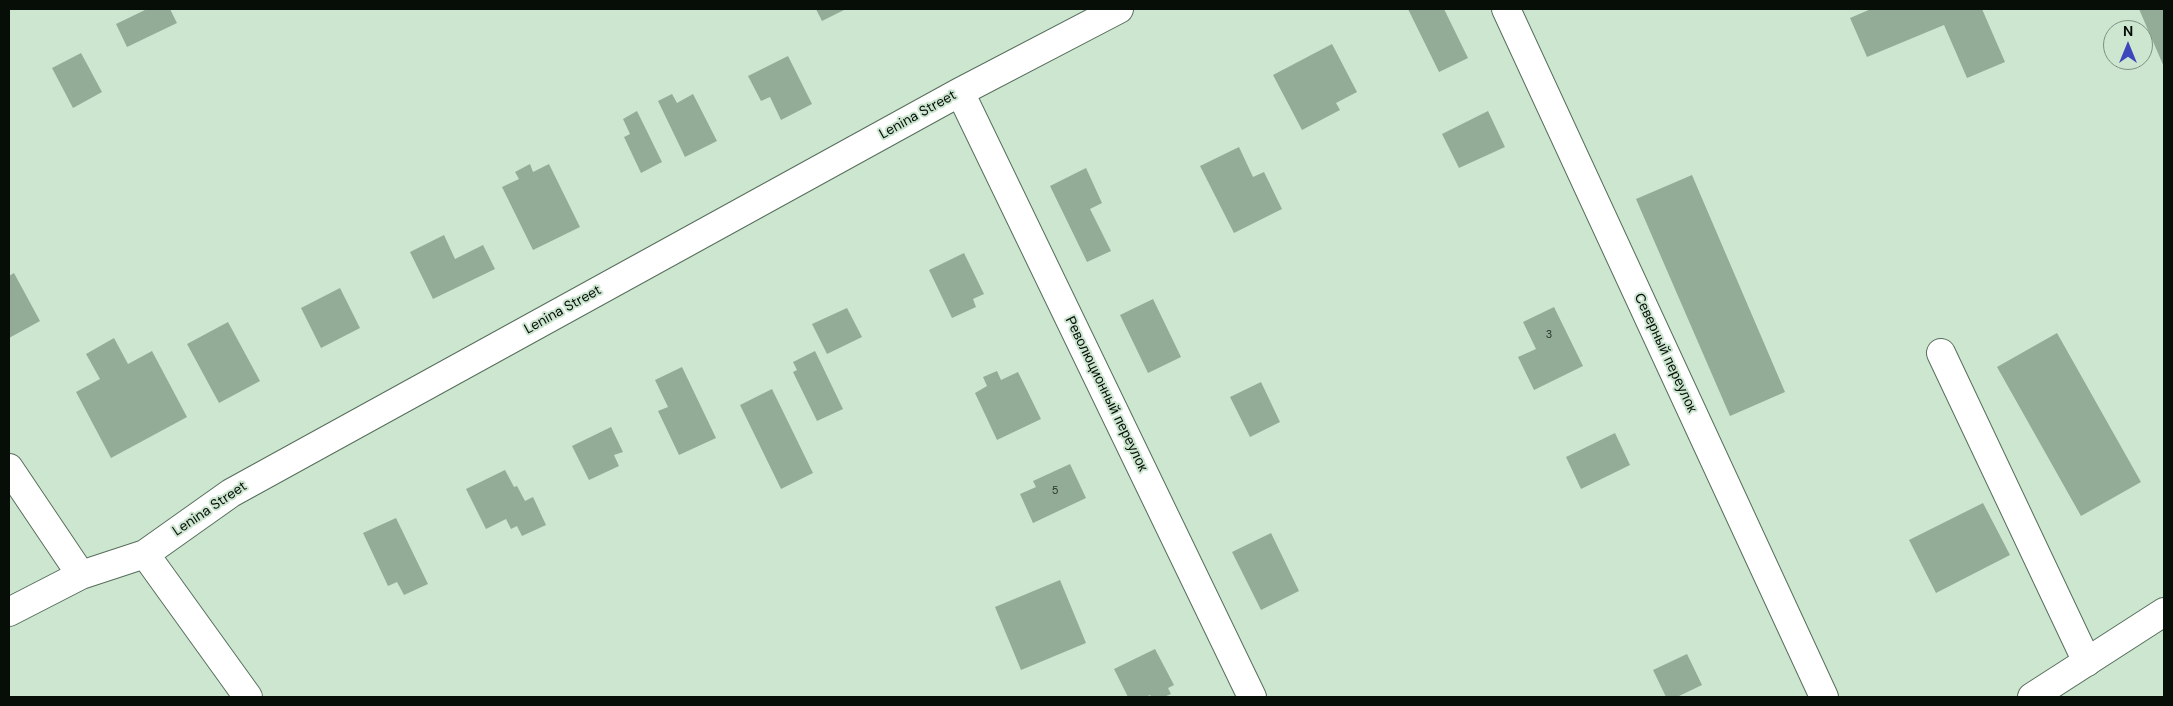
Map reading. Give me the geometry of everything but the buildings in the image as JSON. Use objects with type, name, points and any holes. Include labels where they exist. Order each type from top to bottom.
[{"type":"street","name":"Lenina Street","points":[[9,612],[81,575],[145,554],[231,493],[960,92],[1119,9]]},
{"type":"street","name":"Северный переулок","points":[[1506,9],[1817,694]]},
{"type":"street","name":"Революционный переулок","points":[[960,92],[1252,697]]},
{"type":"street","points":[[1941,353],[2087,662]]},
{"type":"street","points":[[9,468],[81,575]]},
{"type":"street","points":[[145,554],[248,697]]},
{"type":"street","points":[[2032,697],[2164,612]]}]
